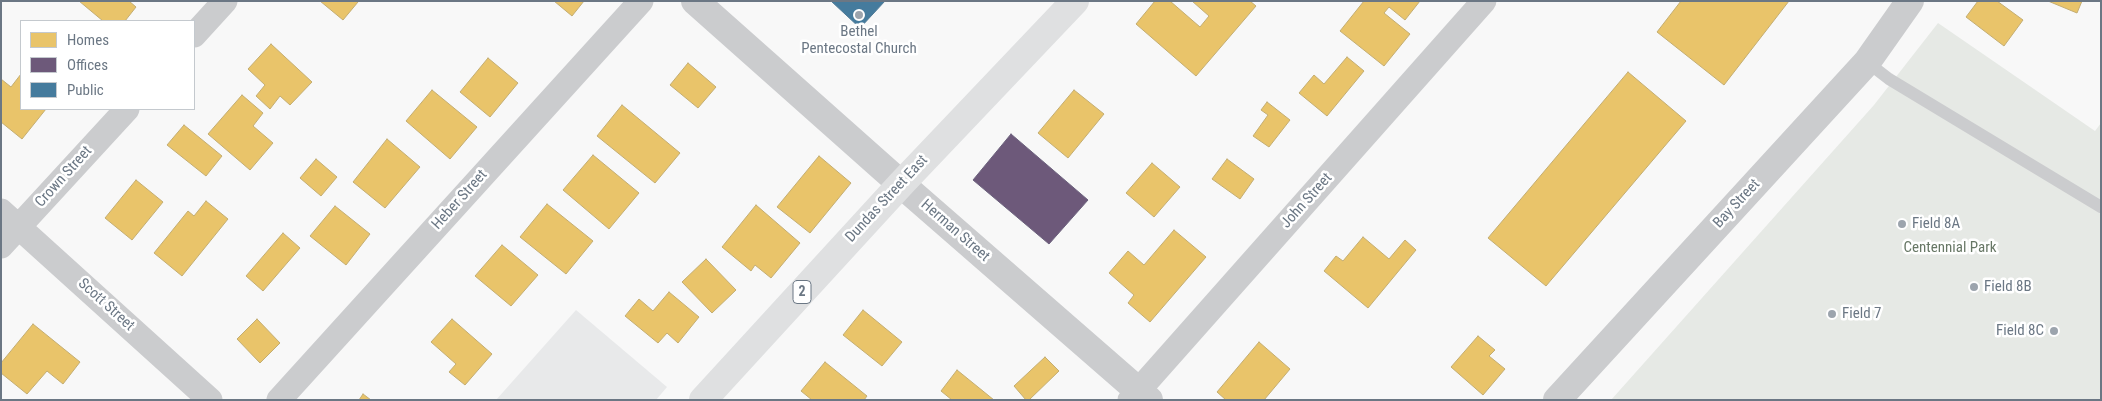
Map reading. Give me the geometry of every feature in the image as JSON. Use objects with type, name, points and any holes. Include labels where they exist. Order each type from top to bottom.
[{"type":"main road","name":"Dundas Street East","points":[[703,400],[901,184],[1075,1]]},
{"type":"street","points":[[195,35],[225,1]]},
{"type":"street","name":"Heber Street","points":[[279,400],[641,1]]},
{"type":"street","name":"Herman Street","points":[[695,1],[1139,397]]},
{"type":"street","name":"John Street","points":[[1139,397],[1484,1]]},
{"type":"street","name":"Bay Street","points":[[1557,400],[1867,62],[1910,1]]},
{"type":"street","name":"Crown Street","points":[[1,246],[10,218],[126,110]]},
{"type":"street","name":"Scott Street","points":[[10,218],[210,400]]},
{"type":"lane","points":[[1867,62],[1888,79],[2101,207]]},
{"type":"shaded area","points":[[576,310],[667,387],[656,400],[496,400]]},
{"type":"green space","name":"Centennial Park","points":[[1938,23],[2095,131],[2101,123],[2101,400],[1611,400],[1874,105]]},
{"type":"building: Homes","points":[[79,1],[129,1],[136,7],[126,20],[102,20]]},
{"type":"building: Homes","points":[[320,1],[357,1],[358,2],[343,20]]},
{"type":"building: Homes","points":[[554,1],[584,1],[572,16]]},
{"type":"building: Homes","points":[[1155,1],[1170,1],[1200,27],[1209,16],[1192,1],[1250,1],[1256,6],[1196,76],[1136,24]]},
{"type":"building: Homes","points":[[1364,1],[1420,1],[1405,20],[1389,7],[1384,13],[1410,34],[1384,66],[1340,31]]},
{"type":"building: Homes","points":[[1681,1],[1789,1],[1724,85],[1657,32]]},
{"type":"building: Homes","points":[[1978,1],[1997,1],[2023,20],[2004,46],[1966,17]]},
{"type":"building: Homes","points":[[2048,1],[2082,1],[2077,13]]},
{"type":"building: Homes","points":[[271,44],[312,82],[290,105],[280,96],[270,109],[256,96],[265,85],[248,69]]},
{"type":"building: Homes","points":[[1347,57],[1364,71],[1327,116],[1299,93],[1314,75],[1324,84]]},
{"type":"building: Homes","points":[[488,58],[518,83],[490,117],[460,92]]},
{"type":"building: Homes","points":[[688,63],[716,87],[698,108],[670,85]]},
{"type":"building: Homes","points":[[1628,72],[1686,121],[1546,286],[1488,238]]},
{"type":"building: Homes","points":[[20,75],[20,110],[45,110],[22,139],[1,122],[1,79],[11,87]]},
{"type":"building: Homes","points":[[432,90],[477,127],[450,159],[406,121]]},
{"type":"building: Homes","points":[[1074,90],[1104,114],[1068,158],[1038,133]]},
{"type":"building: Homes","points":[[242,95],[263,113],[253,126],[273,143],[250,170],[208,134]]},
{"type":"building: Homes","points":[[1267,102],[1290,120],[1269,147],[1253,136],[1268,115],[1261,110]]},
{"type":"building: Homes","points":[[622,105],[680,153],[655,183],[597,136]]},
{"type":"building: Homes","points":[[184,125],[222,156],[206,176],[167,145]]},
{"type":"building: Homes","points":[[387,139],[420,167],[385,208],[353,182]]},
{"type":"building: Homes","points":[[593,155],[639,193],[609,229],[563,190]]},
{"type":"building: Homes","points":[[819,156],[851,183],[810,233],[777,207]]},
{"type":"building: Homes","points":[[316,159],[337,177],[321,196],[300,178]]},
{"type":"building: Homes","points":[[1227,159],[1254,179],[1240,199],[1212,179]]},
{"type":"building: Homes","points":[[1152,163],[1180,187],[1154,217],[1126,193]]},
{"type":"building: Homes","points":[[136,180],[163,202],[132,240],[105,218]]},
{"type":"building: Homes","points":[[206,201],[228,219],[182,276],[154,253],[188,211],[194,216]]},
{"type":"building: Homes","points":[[547,204],[593,241],[566,274],[520,237]]},
{"type":"building: Homes","points":[[756,205],[800,243],[771,278],[755,265],[751,271],[722,247]]},
{"type":"building: Homes","points":[[335,206],[370,234],[346,265],[310,236]]},
{"type":"building: Homes","points":[[1174,230],[1206,257],[1150,322],[1128,303],[1134,295],[1109,273],[1128,251],[1144,265]]},
{"type":"building: Homes","points":[[283,233],[300,248],[263,291],[246,276]]},
{"type":"building: Homes","points":[[1363,237],[1389,259],[1405,240],[1416,250],[1368,308],[1324,271],[1336,256],[1343,261]]},
{"type":"building: Homes","points":[[502,245],[538,275],[511,306],[475,276]]},
{"type":"building: Homes","points":[[706,259],[736,290],[712,313],[682,282]]},
{"type":"building: Homes","points":[[669,292],[699,317],[678,343],[667,333],[658,343],[625,316],[639,299],[653,311]]},
{"type":"building: Homes","points":[[863,310],[902,342],[882,366],[843,335]]},
{"type":"building: Homes","points":[[257,319],[280,343],[260,363],[237,339]]},
{"type":"building: Homes","points":[[452,319],[492,354],[465,385],[449,372],[456,364],[431,342]]},
{"type":"building: Homes","points":[[33,324],[80,362],[63,384],[47,371],[27,394],[1,373],[1,363]]},
{"type":"building: Homes","points":[[1478,336],[1495,350],[1489,356],[1505,369],[1483,395],[1451,367]]},
{"type":"building: Homes","points":[[1259,342],[1290,369],[1264,400],[1226,400],[1217,392]]},
{"type":"building: Homes","points":[[1045,357],[1059,371],[1029,400],[1026,400],[1014,386]]},
{"type":"building: Homes","points":[[825,362],[867,396],[864,400],[812,400],[801,391]]},
{"type":"building: Homes","points":[[957,370],[994,400],[952,400],[941,391]]},
{"type":"building: Homes","points":[[363,394],[371,400],[359,400]]},
{"type":"building: Offices","points":[[1011,134],[1088,200],[1049,244],[973,180]]},
{"type":"building: Public","name":"Bethel Pentecostal Church","points":[[831,1],[885,1],[860,28]]},
{"type":"place","name":"Bethel Pentecostal Church","points":[[859,15]]},
{"type":"place","name":"Field 8A","points":[[1902,224]]},
{"type":"place","name":"Field 8B","points":[[1974,287]]},
{"type":"place","name":"Field 7","points":[[1832,314]]},
{"type":"place","name":"Field 8C","points":[[2054,331]]}]
